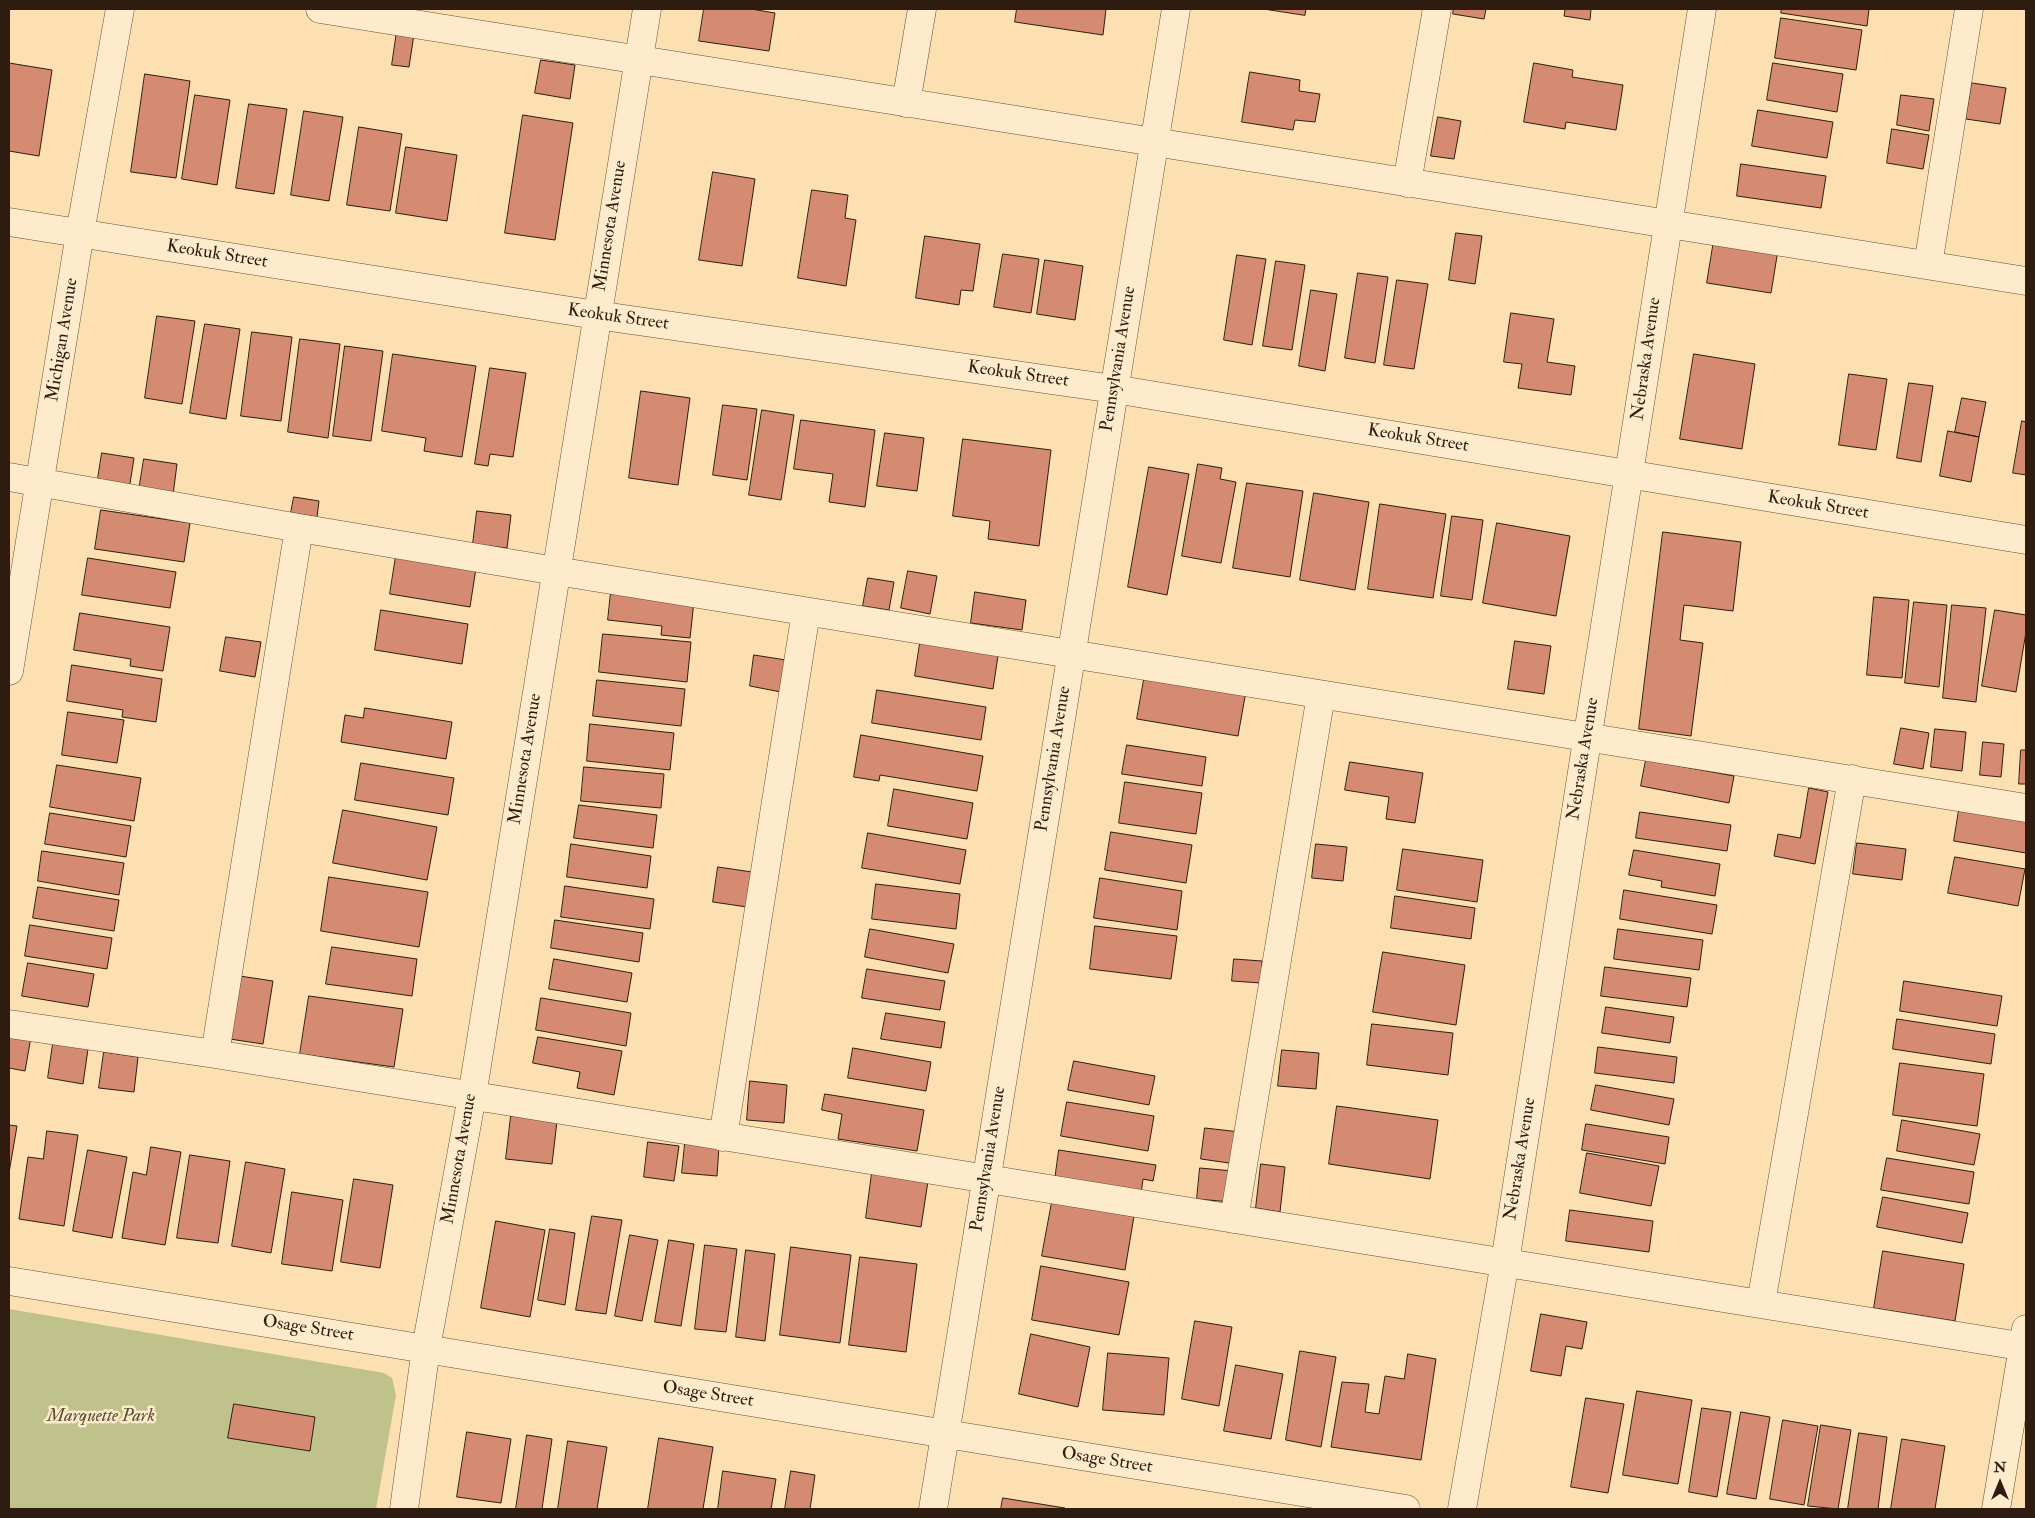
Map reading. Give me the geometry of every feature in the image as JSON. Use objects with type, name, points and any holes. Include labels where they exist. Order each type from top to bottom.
[{"type":"street","name":"Michigan Avenue","points":[[9,671],[80,234],[120,9]]},
{"type":"street","points":[[320,9],[373,13],[639,60],[2026,281]]},
{"type":"street","name":"Minnesota Avenue","points":[[404,1509],[426,1348],[472,1096],[596,315],[647,9]]},
{"type":"street","points":[[906,103],[922,9]]},
{"type":"street","name":"Pennsylvania Avenue","points":[[933,1509],[1176,9]]},
{"type":"street","points":[[1407,183],[1437,9]]},
{"type":"street","name":"Nebraska Avenue","points":[[1462,1509],[1505,1262],[1702,9]]},
{"type":"street","points":[[1928,265],[1969,9]]},
{"type":"street","name":"Keokuk Street","points":[[9,222],[596,315],[1114,389],[2026,540]]},
{"type":"street","points":[[9,477],[556,571],[2026,808]]},
{"type":"street","points":[[215,1054],[299,528]]},
{"type":"street","points":[[722,1137],[806,612]]},
{"type":"street","points":[[1234,1219],[1321,695]]},
{"type":"street","points":[[1761,1304],[1852,780]]},
{"type":"street","points":[[9,1024],[215,1054],[1761,1304],[2025,1340],[1996,1509]]},
{"type":"street","name":"Osage Street","points":[[9,1281],[1406,1509]]},
{"type":"green space","name":"Marquette Park","points":[[9,1309],[384,1373],[392,1378],[396,1395],[376,1509],[9,1509]]},
{"type":"building","points":[[704,9],[751,9],[775,13],[769,51],[699,41]]},
{"type":"building","points":[[1017,9],[1106,9],[1103,35],[1015,22]]},
{"type":"building","points":[[1264,9],[1306,9],[1305,15]]},
{"type":"building","points":[[1454,9],[1486,9],[1484,19],[1453,14]]},
{"type":"building","points":[[1560,9],[1591,9],[1590,20],[1564,16],[1565,10]]},
{"type":"building","points":[[1782,9],[1869,9],[1867,26],[1781,13]]},
{"type":"building","points":[[1781,18],[1862,30],[1856,70],[1775,58]]},
{"type":"building","points":[[397,31],[414,34],[409,67],[392,65]]},
{"type":"building","points":[[541,60],[575,65],[570,99],[535,93]]},
{"type":"building","points":[[9,63],[52,70],[39,156],[9,151]]},
{"type":"building","points":[[1534,63],[1573,70],[1572,77],[1623,85],[1616,130],[1566,122],[1565,129],[1524,122]]},
{"type":"building","points":[[1773,63],[1843,74],[1837,112],[1767,100]]},
{"type":"building","points":[[1250,72],[1300,80],[1299,91],[1320,94],[1315,122],[1295,120],[1293,130],[1242,122]]},
{"type":"building","points":[[145,74],[190,81],[176,178],[131,172]]},
{"type":"building","points":[[1972,83],[2006,88],[2000,124],[1966,119]]},
{"type":"building","points":[[195,95],[230,100],[217,185],[182,179]]},
{"type":"building","points":[[1901,95],[1934,99],[1929,131],[1897,125]]},
{"type":"building","points":[[249,104],[287,109],[274,194],[236,188]]},
{"type":"building","points":[[1758,110],[1833,122],[1827,158],[1752,146]]},
{"type":"building","points":[[304,111],[343,117],[329,201],[291,195]]},
{"type":"building","points":[[523,115],[573,123],[555,240],[505,233]]},
{"type":"building","points":[[1438,117],[1461,121],[1454,159],[1431,156]]},
{"type":"building","points":[[359,127],[402,134],[390,211],[347,205]]},
{"type":"building","points":[[1892,129],[1929,135],[1923,169],[1887,163]]},
{"type":"building","points":[[406,147],[457,155],[447,221],[396,213]]},
{"type":"building","points":[[1741,164],[1826,176],[1821,208],[1737,196]]},
{"type":"building","points":[[713,172],[755,179],[742,266],[699,260]]},
{"type":"building","points":[[812,190],[848,195],[845,218],[856,220],[846,286],[798,278]]},
{"type":"building","points":[[1456,233],[1482,236],[1475,284],[1449,280]]},
{"type":"building","points":[[925,236],[980,244],[973,291],[961,290],[959,305],[916,298]]},
{"type":"building","points":[[1714,240],[1778,250],[1771,293],[1707,283]]},
{"type":"building","points":[[1003,254],[1039,259],[1031,313],[994,307]]},
{"type":"building","points":[[1237,255],[1266,259],[1252,345],[1224,340]]},
{"type":"building","points":[[1045,260],[1083,266],[1075,320],[1037,314]]},
{"type":"building","points":[[1276,261],[1305,265],[1292,350],[1263,346]]},
{"type":"building","points":[[1358,273],[1388,277],[1375,363],[1345,358]]},
{"type":"building","points":[[1397,280],[1428,284],[1414,369],[1384,365]]},
{"type":"building","points":[[1311,290],[1337,294],[1325,371],[1299,366]]},
{"type":"building","points":[[1511,313],[1554,319],[1547,362],[1575,366],[1571,395],[1518,388],[1522,364],[1504,362]]},
{"type":"building","points":[[157,316],[195,321],[182,404],[145,398]]},
{"type":"building","points":[[205,324],[240,329],[226,419],[190,413]]},
{"type":"building","points":[[252,332],[292,337],[281,421],[241,416]]},
{"type":"building","points":[[300,339],[340,344],[328,438],[288,432]]},
{"type":"building","points":[[345,346],[383,351],[371,441],[333,436]]},
{"type":"building","points":[[393,354],[476,366],[462,457],[424,451],[426,438],[382,431]]},
{"type":"building","points":[[1694,354],[1755,364],[1742,449],[1680,439]]},
{"type":"building","points":[[490,368],[526,373],[513,457],[490,454],[488,466],[475,464]]},
{"type":"building","points":[[1849,374],[1887,379],[1876,450],[1839,445]]},
{"type":"building","points":[[1909,383],[1933,386],[1921,462],[1897,458]]},
{"type":"building","points":[[641,391],[690,398],[678,485],[629,478]]},
{"type":"building","points":[[1962,398],[1986,402],[1979,437],[1955,432]]},
{"type":"building","points":[[723,405],[757,409],[747,480],[713,475]]},
{"type":"building","points":[[762,410],[794,415],[781,500],[749,495]]},
{"type":"building","points":[[801,420],[875,430],[865,507],[829,502],[833,474],[794,469]]},
{"type":"building","points":[[2022,421],[2026,422],[2026,475],[2013,473]]},
{"type":"building","points":[[1948,431],[1979,437],[1971,482],[1940,476]]},
{"type":"building","points":[[885,433],[924,438],[917,491],[877,486]]},
{"type":"building","points":[[963,439],[1051,450],[1039,546],[988,539],[990,521],[953,516]]},
{"type":"building","points":[[102,453],[134,458],[129,490],[97,485]]},
{"type":"building","points":[[144,459],[177,464],[173,495],[139,490]]},
{"type":"building","points":[[1198,464],[1222,468],[1220,479],[1236,482],[1221,563],[1182,556]]},
{"type":"building","points":[[1149,467],[1189,474],[1167,595],[1128,587]]},
{"type":"building","points":[[1247,483],[1303,491],[1290,577],[1233,568]]},
{"type":"building","points":[[1314,493],[1369,502],[1355,590],[1300,580]]},
{"type":"building","points":[[294,497],[319,501],[317,517],[291,513]]},
{"type":"building","points":[[1380,504],[1446,514],[1433,598],[1368,589]]},
{"type":"building","points":[[101,510],[190,523],[184,562],[95,549]]},
{"type":"building","points":[[477,511],[511,515],[507,548],[473,544]]},
{"type":"building","points":[[1452,516],[1483,520],[1472,600],[1441,596]]},
{"type":"building","points":[[1497,523],[1570,536],[1556,616],[1483,603]]},
{"type":"building","points":[[1663,532],[1741,542],[1733,611],[1684,605],[1680,640],[1703,643],[1691,736],[1639,729]]},
{"type":"building","points":[[396,556],[476,568],[470,607],[390,594]]},
{"type":"building","points":[[88,558],[176,572],[170,608],[82,595]]},
{"type":"building","points":[[908,571],[937,576],[930,614],[901,608]]},
{"type":"building","points":[[868,578],[894,582],[889,610],[863,606]]},
{"type":"building","points":[[611,592],[694,601],[690,638],[661,635],[662,626],[608,620]]},
{"type":"building","points":[[975,592],[1026,600],[1022,630],[971,623]]},
{"type":"building","points":[[1874,597],[1909,600],[1902,678],[1867,675]]},
{"type":"building","points":[[1914,602],[1947,605],[1939,687],[1905,683]]},
{"type":"building","points":[[1952,605],[1986,608],[1976,702],[1943,698]]},
{"type":"building","points":[[381,610],[468,624],[462,664],[375,650]]},
{"type":"building","points":[[1995,610],[2026,615],[2026,632],[2016,692],[1982,686]]},
{"type":"building","points":[[80,613],[170,627],[163,671],[130,666],[131,659],[74,650]]},
{"type":"building","points":[[603,634],[691,642],[687,682],[599,672]]},
{"type":"building","points":[[226,637],[261,642],[255,677],[220,671]]},
{"type":"building","points":[[921,637],[999,649],[993,689],[915,676]]},
{"type":"building","points":[[1515,641],[1551,646],[1544,694],[1508,689]]},
{"type":"building","points":[[754,655],[786,660],[781,692],[750,686]]},
{"type":"building","points":[[72,665],[162,679],[156,722],[122,717],[123,710],[67,701]]},
{"type":"building","points":[[1145,674],[1246,691],[1238,736],[1137,719]]},
{"type":"building","points":[[597,680],[685,689],[681,726],[593,716]]},
{"type":"building","points":[[877,690],[986,707],[981,740],[872,723]]},
{"type":"building","points":[[365,708],[452,722],[446,759],[341,742],[345,715],[363,718]]},
{"type":"building","points":[[68,712],[124,720],[117,763],[62,755]]},
{"type":"building","points":[[590,724],[674,733],[670,770],[587,761]]},
{"type":"building","points":[[1901,728],[1929,733],[1923,769],[1894,764]]},
{"type":"building","points":[[1935,729],[1966,732],[1962,771],[1931,767]]},
{"type":"building","points":[[861,735],[983,756],[977,791],[880,775],[879,781],[854,777]]},
{"type":"building","points":[[1983,742],[2004,744],[2001,777],[1980,775]]},
{"type":"building","points":[[1127,745],[1206,757],[1202,786],[1122,774]]},
{"type":"building","points":[[2021,750],[2026,750],[2026,784],[2019,784]]},
{"type":"building","points":[[1646,760],[1734,776],[1729,803],[1641,786]]},
{"type":"building","points":[[1350,762],[1423,773],[1415,823],[1386,819],[1389,797],[1345,790]]},
{"type":"building","points":[[361,763],[454,778],[448,815],[355,800]]},
{"type":"building","points":[[57,765],[141,778],[134,821],[50,807]]},
{"type":"building","points":[[584,767],[664,774],[661,808],[581,801]]},
{"type":"building","points":[[1125,782],[1202,793],[1196,834],[1119,823]]},
{"type":"building","points":[[1809,788],[1828,792],[1815,864],[1774,856],[1778,834],[1800,838]]},
{"type":"building","points":[[894,789],[973,803],[967,839],[888,826]]},
{"type":"building","points":[[579,805],[657,815],[653,848],[574,838]]},
{"type":"building","points":[[343,810],[437,827],[427,880],[333,863]]},
{"type":"building","points":[[1959,810],[2026,821],[2026,853],[1954,841]]},
{"type":"building","points":[[1640,812],[1731,825],[1727,851],[1636,838]]},
{"type":"building","points":[[50,813],[131,826],[126,857],[45,844]]},
{"type":"building","points":[[1111,832],[1192,845],[1186,883],[1105,870]]},
{"type":"building","points":[[868,833],[966,850],[960,884],[862,868]]},
{"type":"building","points":[[1857,843],[1906,849],[1902,880],[1853,874]]},
{"type":"building","points":[[571,844],[651,856],[647,888],[567,877]]},
{"type":"building","points":[[1316,844],[1347,847],[1343,881],[1312,878]]},
{"type":"building","points":[[1403,849],[1483,860],[1477,902],[1397,890]]},
{"type":"building","points":[[1634,850],[1720,864],[1715,896],[1661,887],[1662,881],[1629,875]]},
{"type":"building","points":[[42,851],[124,863],[119,895],[38,881]]},
{"type":"building","points":[[1955,857],[2025,869],[2018,906],[1948,893]]},
{"type":"building","points":[[718,867],[752,872],[747,907],[713,902]]},
{"type":"building","points":[[329,877],[428,892],[419,947],[321,931]]},
{"type":"building","points":[[1100,878],[1182,891],[1177,930],[1094,918]]},
{"type":"building","points":[[876,884],[960,894],[956,929],[872,919]]},
{"type":"building","points":[[565,886],[654,899],[650,929],[561,917]]},
{"type":"building","points":[[38,887],[119,900],[114,931],[33,918]]},
{"type":"building","points":[[1624,890],[1717,905],[1712,934],[1620,919]]},
{"type":"building","points":[[1395,896],[1475,908],[1471,939],[1391,928]]},
{"type":"building","points":[[555,920],[643,933],[639,962],[551,948]]},
{"type":"building","points":[[30,925],[112,938],[107,969],[25,956]]},
{"type":"building","points":[[1095,926],[1177,936],[1171,979],[1090,969]]},
{"type":"building","points":[[870,929],[954,944],[948,973],[865,957]]},
{"type":"building","points":[[1618,929],[1703,940],[1699,970],[1614,959]]},
{"type":"building","points":[[332,947],[417,959],[412,996],[326,984]]},
{"type":"building","points":[[1383,952],[1465,965],[1456,1025],[1373,1012]]},
{"type":"building","points":[[554,959],[632,973],[627,1002],[549,989]]},
{"type":"building","points":[[1234,959],[1262,961],[1261,983],[1232,981]]},
{"type":"building","points":[[28,963],[94,974],[88,1007],[22,996]]},
{"type":"building","points":[[1605,967],[1691,978],[1687,1007],[1601,996]]},
{"type":"building","points":[[867,969],[945,981],[940,1010],[862,998]]},
{"type":"building","points":[[233,975],[273,981],[263,1044],[223,1038]]},
{"type":"building","points":[[1904,981],[2002,996],[1997,1026],[1900,1011]]},
{"type":"building","points":[[309,996],[403,1009],[394,1067],[300,1054]]},
{"type":"building","points":[[541,998],[631,1013],[626,1046],[536,1030]]},
{"type":"building","points":[[1606,1007],[1674,1017],[1670,1043],[1602,1033]]},
{"type":"building","points":[[886,1013],[945,1022],[941,1048],[881,1039]]},
{"type":"building","points":[[1897,1019],[1995,1034],[1991,1064],[1893,1049]]},
{"type":"building","points":[[1372,1024],[1453,1033],[1448,1075],[1367,1065]]},
{"type":"building","points":[[9,1033],[31,1037],[25,1071],[9,1068]]},
{"type":"building","points":[[538,1037],[622,1051],[614,1095],[577,1088],[580,1072],[533,1063]]},
{"type":"building","points":[[53,1044],[88,1049],[83,1084],[48,1078]]},
{"type":"building","points":[[1598,1047],[1677,1057],[1674,1083],[1595,1073]]},
{"type":"building","points":[[853,1048],[931,1062],[926,1091],[848,1078]]},
{"type":"building","points":[[1282,1050],[1319,1053],[1316,1089],[1278,1086]]},
{"type":"building","points":[[104,1052],[138,1057],[134,1092],[99,1088]]},
{"type":"building","points":[[1074,1061],[1155,1076],[1149,1105],[1068,1090]]},
{"type":"building","points":[[1900,1063],[1984,1074],[1977,1126],[1893,1115]]},
{"type":"building","points":[[750,1081],[787,1085],[784,1123],[747,1120]]},
{"type":"building","points":[[1596,1085],[1674,1099],[1669,1125],[1591,1110]]},
{"type":"building","points":[[825,1094],[924,1110],[917,1151],[838,1139],[842,1114],[822,1110]]},
{"type":"building","points":[[1067,1102],[1154,1116],[1148,1151],[1061,1136]]},
{"type":"building","points":[[1337,1106],[1438,1120],[1430,1179],[1329,1164]]},
{"type":"building","points":[[511,1116],[557,1121],[552,1164],[506,1159]]},
{"type":"building","points":[[1902,1120],[1980,1134],[1974,1165],[1897,1151]]},
{"type":"building","points":[[1586,1124],[1669,1137],[1665,1164],[1582,1150]]},
{"type":"building","points":[[9,1125],[17,1126],[9,1173]]},
{"type":"building","points":[[1205,1128],[1240,1132],[1236,1164],[1201,1159]]},
{"type":"building","points":[[47,1131],[78,1135],[64,1226],[19,1219],[28,1157],[43,1159]]},
{"type":"building","points":[[648,1142],[679,1146],[674,1181],[644,1177]]},
{"type":"building","points":[[685,1144],[719,1147],[717,1176],[682,1173]]},
{"type":"building","points":[[151,1147],[181,1152],[165,1245],[122,1238],[133,1172],[146,1175]]},
{"type":"building","points":[[88,1150],[127,1157],[112,1238],[73,1231]]},
{"type":"building","points":[[1059,1150],[1156,1165],[1153,1181],[1143,1179],[1141,1194],[1055,1180]]},
{"type":"building","points":[[1587,1153],[1659,1166],[1651,1206],[1580,1193]]},
{"type":"building","points":[[190,1155],[230,1161],[218,1243],[177,1238]]},
{"type":"building","points":[[1887,1158],[1974,1172],[1969,1204],[1881,1190]]},
{"type":"building","points":[[246,1162],[285,1169],[271,1253],[232,1246]]},
{"type":"building","points":[[1261,1164],[1285,1167],[1280,1212],[1256,1208]]},
{"type":"building","points":[[1200,1168],[1233,1171],[1231,1202],[1197,1199]]},
{"type":"building","points":[[872,1173],[928,1181],[921,1227],[866,1218]]},
{"type":"building","points":[[354,1179],[393,1185],[380,1268],[341,1262]]},
{"type":"building","points":[[292,1192],[343,1200],[332,1271],[282,1264]]},
{"type":"building","points":[[1883,1197],[1968,1213],[1962,1243],[1877,1227]]},
{"type":"building","points":[[1052,1202],[1134,1216],[1125,1270],[1042,1256]]},
{"type":"building","points":[[1570,1210],[1653,1221],[1649,1252],[1566,1241]]},
{"type":"building","points":[[592,1216],[622,1220],[606,1314],[576,1310]]},
{"type":"building","points":[[496,1221],[545,1230],[530,1317],[481,1308]]},
{"type":"building","points":[[550,1229],[575,1233],[565,1305],[538,1300]]},
{"type":"building","points":[[630,1235],[658,1240],[642,1321],[615,1316]]},
{"type":"building","points":[[669,1240],[694,1244],[681,1326],[655,1322]]},
{"type":"building","points":[[705,1245],[737,1249],[726,1332],[695,1329]]},
{"type":"building","points":[[791,1247],[851,1255],[840,1343],[780,1335]]},
{"type":"building","points":[[746,1250],[775,1254],[765,1341],[736,1337]]},
{"type":"building","points":[[1883,1251],[1964,1264],[1955,1321],[1874,1308]]},
{"type":"building","points":[[860,1257],[917,1264],[906,1352],[849,1345]]},
{"type":"building","points":[[1041,1266],[1129,1282],[1119,1335],[1032,1320]]},
{"type":"building","points":[[1541,1314],[1587,1322],[1582,1349],[1566,1346],[1561,1376],[1531,1371]]},
{"type":"building","points":[[1195,1321],[1232,1327],[1219,1406],[1182,1399]]},
{"type":"building","points":[[1031,1334],[1090,1347],[1078,1407],[1019,1394]]},
{"type":"building","points":[[1300,1351],[1336,1357],[1321,1447],[1286,1440]]},
{"type":"building","points":[[1108,1353],[1169,1358],[1164,1415],[1103,1410]]},
{"type":"building","points":[[1408,1354],[1436,1359],[1421,1460],[1331,1447],[1342,1382],[1369,1384],[1365,1412],[1379,1414],[1385,1376],[1404,1379]]},
{"type":"building","points":[[1236,1365],[1283,1374],[1271,1439],[1224,1431]]},
{"type":"building","points":[[1637,1391],[1692,1400],[1678,1484],[1623,1475]]},
{"type":"building","points":[[1586,1398],[1624,1404],[1608,1493],[1571,1487]]},
{"type":"building","points":[[234,1404],[315,1417],[310,1451],[228,1438]]},
{"type":"building","points":[[1702,1408],[1731,1412],[1717,1497],[1689,1492]]},
{"type":"building","points":[[1741,1412],[1770,1417],[1756,1499],[1727,1494]]},
{"type":"building","points":[[1783,1420],[1818,1426],[1804,1505],[1770,1499]]},
{"type":"building","points":[[1821,1425],[1851,1430],[1838,1509],[1808,1506]]},
{"type":"building","points":[[467,1432],[511,1439],[501,1503],[457,1497]]},
{"type":"building","points":[[1859,1433],[1887,1437],[1878,1509],[1848,1509]]},
{"type":"building","points":[[527,1435],[552,1439],[542,1509],[516,1509]]},
{"type":"building","points":[[659,1438],[713,1447],[703,1509],[648,1509]]},
{"type":"building","points":[[1902,1439],[1945,1446],[1935,1509],[1891,1509]]},
{"type":"building","points":[[568,1441],[607,1447],[597,1509],[558,1509]]},
{"type":"building","points":[[723,1471],[776,1479],[771,1509],[718,1509]]},
{"type":"building","points":[[791,1471],[815,1475],[810,1509],[785,1509]]},
{"type":"building","points":[[1003,1498],[1065,1508],[1065,1509],[1001,1509]]}]
